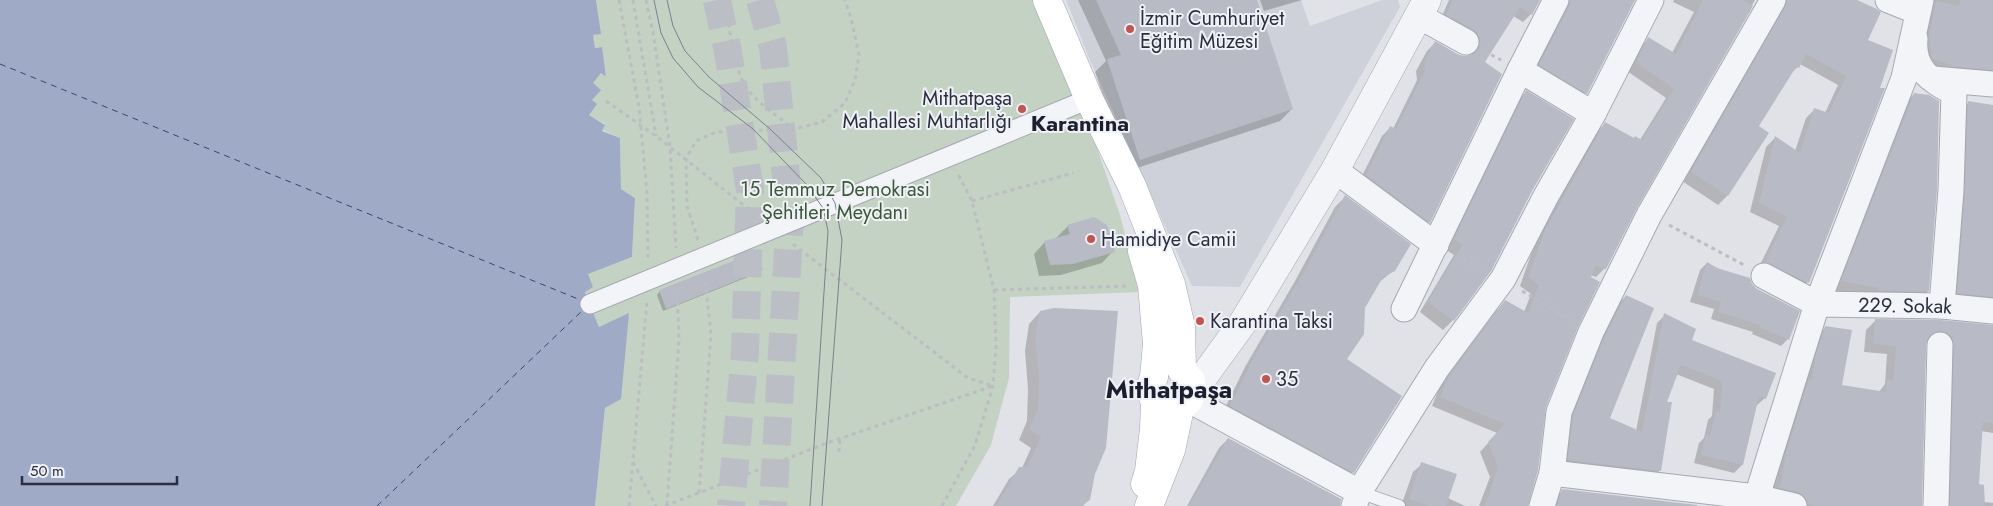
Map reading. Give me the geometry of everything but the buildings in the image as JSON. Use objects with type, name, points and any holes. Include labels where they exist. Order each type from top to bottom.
[{"type":"main road","points":[[1047,0],[1088,99],[1150,273],[1157,344],[1175,392],[1137,506]]},
{"type":"main road","points":[[1088,99],[1132,186],[1171,284],[1181,327],[1171,450],[1149,506]]},
{"type":"street","points":[[1404,309],[1556,0]]},
{"type":"street","points":[[1175,392],[1357,499],[1437,368],[1503,279],[1546,196],[1593,114],[1651,0]]},
{"type":"street","points":[[1542,506],[1552,473],[1559,412],[1591,332],[1649,214],[1773,0]]},
{"type":"street","points":[[1888,0],[1920,6]]},
{"type":"street","points":[[1421,5],[1466,42]]},
{"type":"street","points":[[1175,392],[1244,321],[1334,170],[1421,5]]},
{"type":"street","points":[[1175,392],[1234,315],[1421,5]]},
{"type":"street","points":[[1755,502],[1816,304],[1904,78],[1920,6]]},
{"type":"street","points":[[1920,6],[1914,54],[1929,78],[1954,93],[1951,190],[1942,306]]},
{"type":"street","points":[[1520,70],[1593,114]]},
{"type":"street","points":[[1904,78],[1929,78],[1993,84]]},
{"type":"street","points":[[590,304],[1088,99]]},
{"type":"street","points":[[1334,170],[1436,245]]},
{"type":"street","points":[[1764,276],[1816,304]]},
{"type":"street","name":"229. Sokak","points":[[1816,304],[1942,306],[1993,311]]},
{"type":"street","points":[[1936,506],[1940,345]]},
{"type":"street","points":[[1552,473],[1794,506]]},
{"type":"lane","points":[[1357,499],[1399,506]]},
{"type":"path","points":[[618,0],[641,125],[649,280],[629,506]]},
{"type":"path","points":[[634,0],[656,136]]},
{"type":"path","points":[[724,0],[737,63],[745,86],[763,106],[794,128]]},
{"type":"path","points":[[1466,42],[1520,70]]},
{"type":"path","points":[[606,101],[656,136],[772,229],[968,378],[993,386]]},
{"type":"path","points":[[942,506],[975,446],[993,386],[996,346],[994,290],[972,201],[948,156]]},
{"type":"path","points":[[972,201],[1073,173]]},
{"type":"path","points":[[1649,214],[1764,276]]},
{"type":"path","points":[[994,290],[1152,285]]},
{"type":"path","points":[[665,506],[840,438],[993,386]]},
{"type":"path","points":[[839,452],[840,438]]},
{"type":"path","points":[[804,458],[805,451]]},
{"type":"path","points":[[633,462],[656,506]]},
{"type":"shaded area","points":[[1066,0],[1301,0],[1310,26],[1382,0],[1398,0],[1400,7],[1240,287],[1192,286],[1089,58]]},
{"type":"green space","name":"15 Temmuz Demokrasi Şehitleri Meydanı","points":[[596,0],[1038,0],[1088,122],[1120,215],[1140,292],[1010,297],[1009,378],[991,445],[956,506],[595,506],[605,408],[629,314],[599,327],[585,291],[593,287],[587,274],[632,257],[635,198],[621,189],[620,138],[602,130],[605,124],[589,115],[593,83],[601,73],[606,77],[601,47],[595,48],[593,35],[600,33]]},
{"type":"water","points":[[0,0],[596,0],[601,34],[593,35],[595,48],[602,47],[606,77],[601,73],[593,83],[601,90],[592,100],[597,104],[589,115],[605,125],[602,131],[620,138],[621,189],[635,198],[632,257],[588,274],[593,287],[585,292],[599,327],[629,313],[621,399],[605,408],[595,506],[0,506]]},
{"type":"ferry route","points":[[0,64],[583,301]]},
{"type":"ferry route","points":[[377,506],[583,310]]},
{"type":"tunnel","points":[[717,0],[728,52],[750,190],[745,352],[731,506]]},
{"type":"tunnel","points":[[760,0],[773,47],[790,217],[773,506]]},
{"type":"tram line","points":[[654,0],[661,33],[673,58],[698,87],[753,129],[806,184],[823,208],[828,231],[810,506]]},
{"type":"tram line","points":[[667,0],[673,26],[685,51],[709,77],[770,129],[821,178],[835,203],[842,240],[822,506]]},
{"type":"place","name":"İzmir Cumhuriyet Eğitim Müzesi","points":[[1130,29]]},
{"type":"place","name":"Mithatpaşa Mahallesi Muhtarlığı","points":[[1022,109]]},
{"type":"place","name":"Hamidiye Camii","points":[[1091,239]]},
{"type":"place","name":"Karantina Taksi","points":[[1200,321]]},
{"type":"place","name":"35","points":[[1266,379]]},
{"type":"district","name":"Karantina","points":[[1080,123]]},
{"type":"district","name":"Mithatpaşa","points":[[1169,389]]}]
